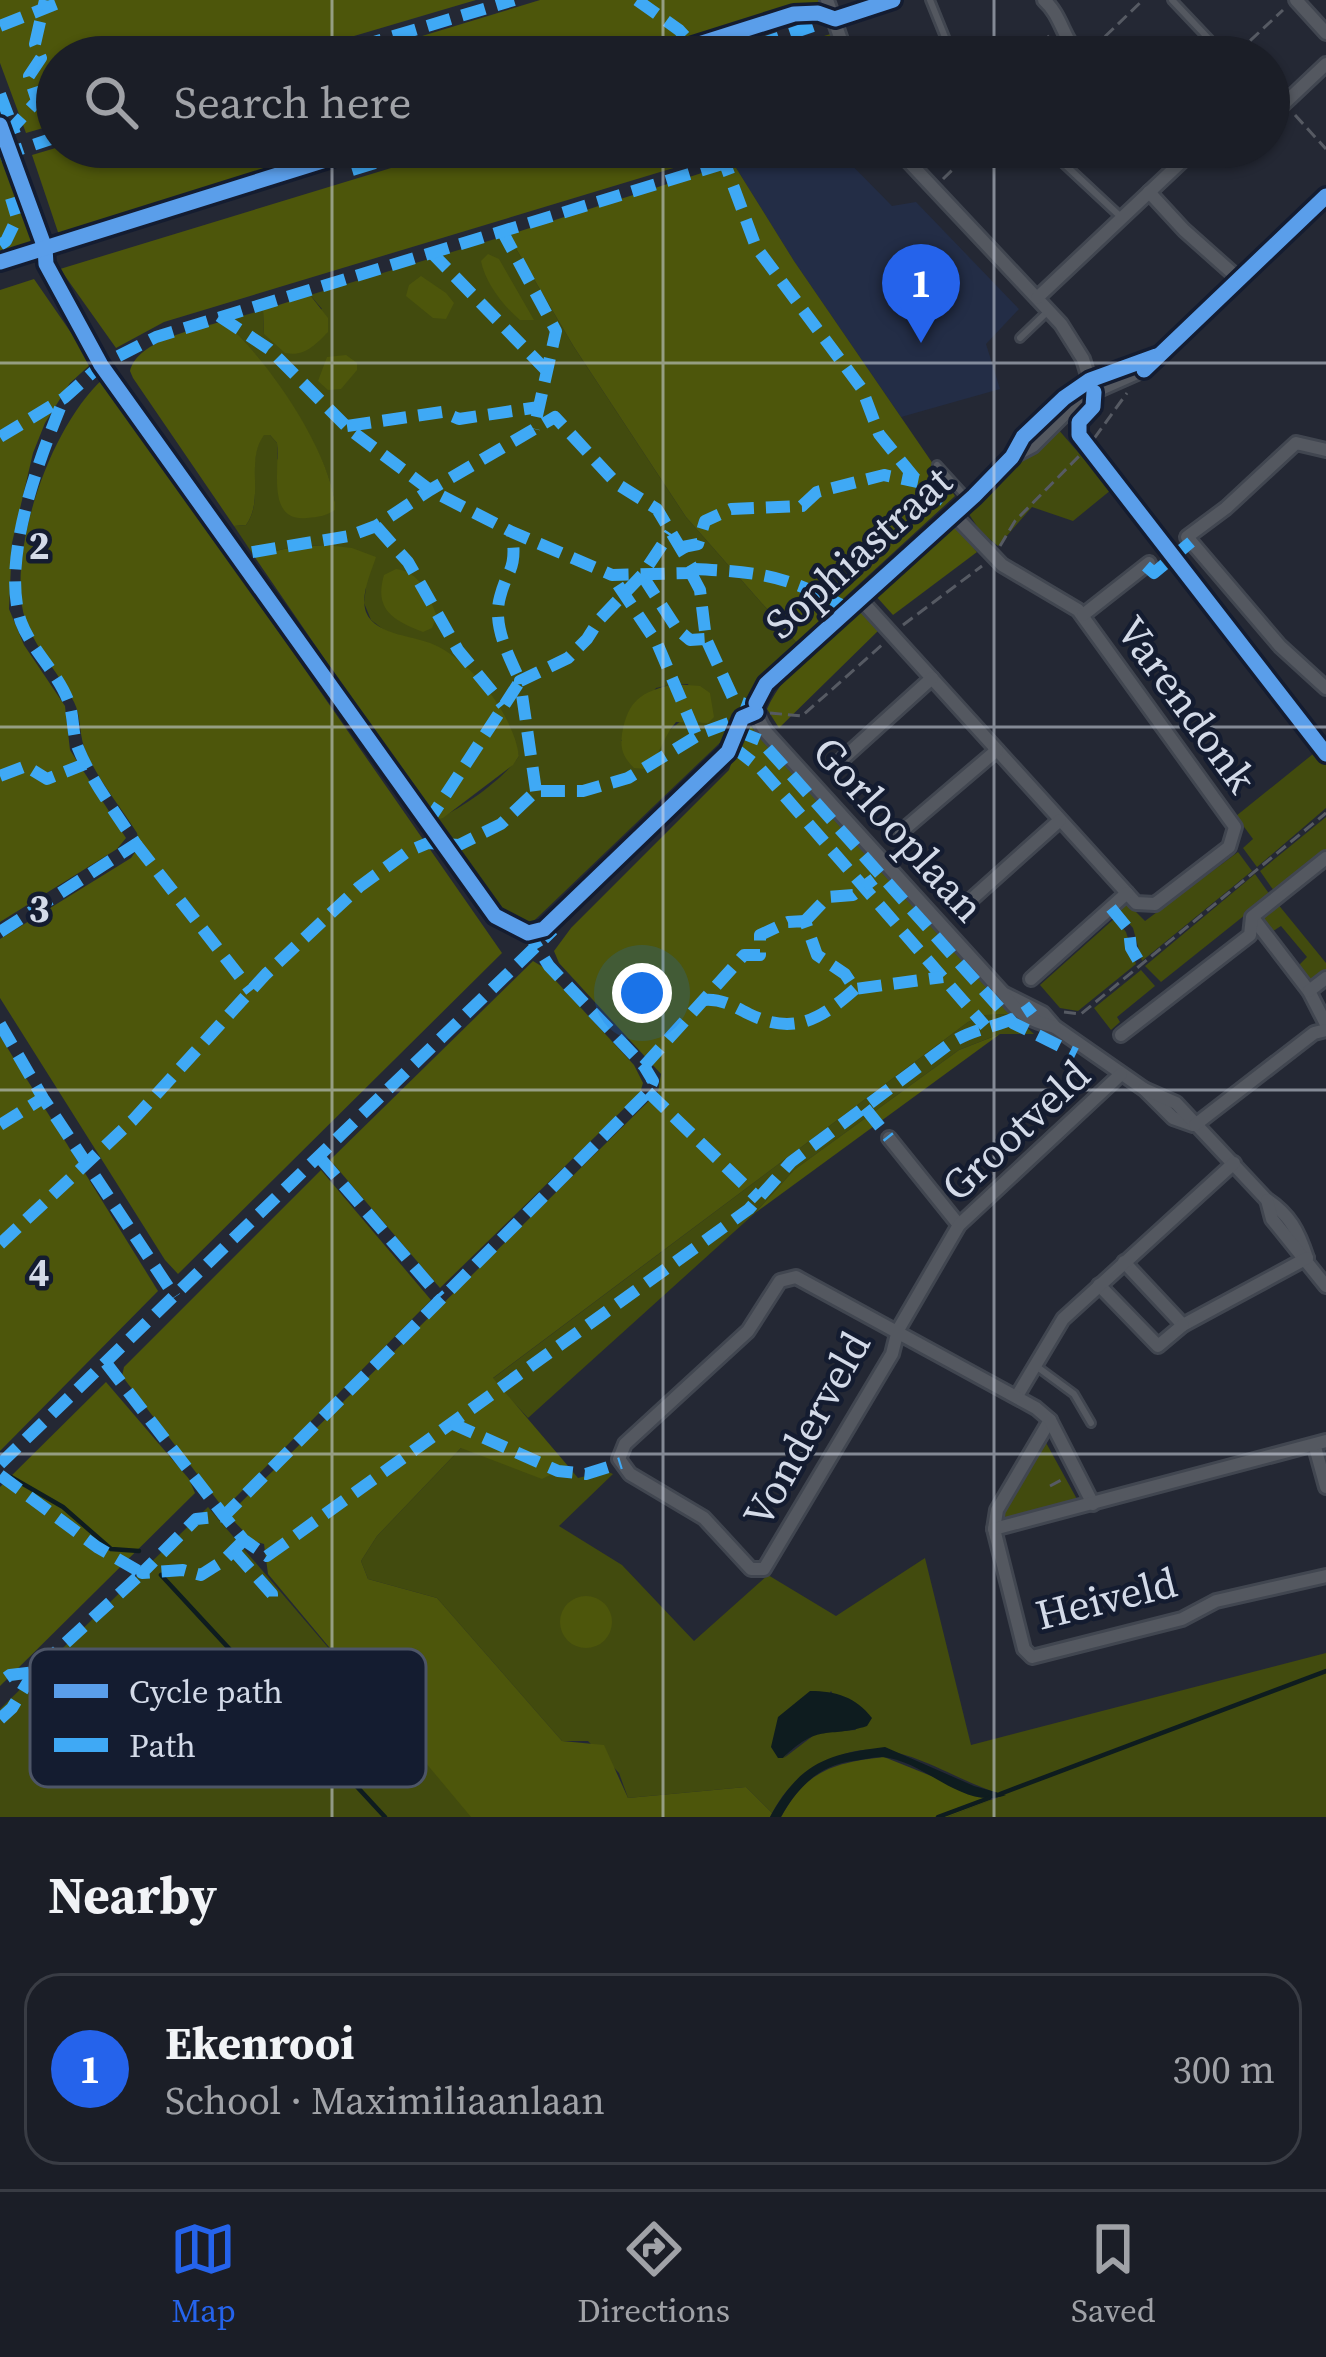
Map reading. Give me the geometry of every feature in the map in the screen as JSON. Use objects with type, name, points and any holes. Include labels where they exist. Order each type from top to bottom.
[{"type":"street","points":[[827,0],[840,36]]},
{"type":"street","points":[[835,19],[893,0]]},
{"type":"street","points":[[1044,0],[1054,10],[1063,36]]},
{"type":"street","points":[[1294,0],[1326,33]]},
{"type":"street","points":[[1290,99],[1326,64]]},
{"type":"street","points":[[914,168],[1049,311],[1083,359],[1092,386]]},
{"type":"street","points":[[1037,298],[1175,168]]},
{"type":"street","points":[[1150,192],[1184,230],[1239,278]]},
{"type":"street","name":"Sophiastraat","points":[[756,708],[766,684],[954,515],[1069,393],[1156,356],[1326,196]]},
{"type":"street","points":[[1326,460],[1326,450],[1296,443],[1187,537],[1280,646],[1326,688]]},
{"type":"street","name":"Varendonk","points":[[954,515],[993,559],[1083,615],[1235,827],[1229,847],[1155,904],[1136,903],[1127,893]]},
{"type":"street","name":"Varendonk","points":[[1083,615],[1149,563]]},
{"type":"street","points":[[860,599],[1127,893],[1031,980]]},
{"type":"street","points":[[836,765],[932,678]]},
{"type":"street","name":"Gorlooplaan","points":[[756,708],[766,732],[1004,994],[1033,1006],[1055,1028],[1121,1074],[1176,1103],[1266,1199],[1272,1219],[1326,1286]]},
{"type":"street","points":[[901,832],[997,750]]},
{"type":"street","points":[[964,906],[1060,820]]},
{"type":"street","points":[[1121,1034],[1250,935],[1252,917],[1326,858]]},
{"type":"street","points":[[1195,1125],[1326,1027],[1309,991],[1252,917]]},
{"type":"street","points":[[1309,991],[1326,978]]},
{"type":"street","name":"Grootveld","points":[[898,1330],[959,1225],[1121,1074]]},
{"type":"street","points":[[889,1138],[959,1225]]},
{"type":"street","points":[[1017,1396],[1063,1318],[1234,1163]]},
{"type":"street","points":[[1099,1285],[1158,1346],[1183,1325],[1307,1258]]},
{"type":"street","points":[[1124,1262],[1183,1325]]},
{"type":"street","name":"Vonderveld","points":[[788,1276],[898,1330],[892,1354],[764,1569],[751,1569],[704,1518],[622,1467],[619,1459],[625,1444],[748,1331],[788,1276]]},
{"type":"street","points":[[898,1330],[1017,1396],[1050,1420],[1094,1504]]},
{"type":"street","points":[[1050,1420],[997,1510],[994,1529],[1320,1444],[1326,1487]]},
{"type":"street","name":"Heiveld","points":[[994,1529],[1024,1649],[1032,1657],[1182,1619],[1216,1601],[1326,1576]]},
{"type":"lane","points":[[930,0],[945,36]]},
{"type":"lane","points":[[1172,0],[1207,36]]},
{"type":"lane","points":[[1068,168],[1122,218]]},
{"type":"lane","points":[[1020,338],[1049,311]]},
{"type":"lane","points":[[938,465],[969,500]]},
{"type":"lane","points":[[1036,1366],[1074,1394],[1091,1424]]},
{"type":"path","points":[[1104,36],[1143,0]]},
{"type":"path","points":[[1252,36],[1294,0]]},
{"type":"path","points":[[1049,36],[1059,26]]},
{"type":"path","points":[[1290,109],[1326,149]]},
{"type":"path","points":[[933,188],[954,168]]},
{"type":"path","points":[[1083,441],[1101,465]]},
{"type":"path","points":[[1081,1014],[1326,813]]},
{"type":"shaded area","points":[[736,168],[855,168],[892,206],[916,202],[1019,309],[986,344],[1000,389],[901,417]]},
{"type":"shaded area","points":[[810,1691],[845,1697],[872,1718],[867,1726],[815,1735],[778,1758],[771,1747],[778,1717]]},
{"type":"shaded area","points":[[885,1747],[1006,1795],[974,1796],[913,1766],[879,1757],[841,1763],[819,1773],[781,1817],[770,1817],[792,1784],[817,1764],[846,1753]]},
{"type":"green space","points":[[0,0],[476,0],[354,36],[36,36],[36,130],[26,133],[0,63]]},
{"type":"green space","points":[[540,0],[821,2],[710,36],[422,36]]},
{"type":"green space","points":[[0,128],[42,244],[0,257]]},
{"type":"green space","points":[[36,168],[285,168],[61,241]]},
{"type":"green space","points":[[391,168],[674,168],[164,322],[116,348],[60,269]]},
{"type":"green space","points":[[717,168],[736,168],[955,496],[796,642],[686,517],[574,347],[508,235]]},
{"type":"green space","points":[[508,235],[574,347],[686,517],[796,642],[757,682],[746,707],[730,720],[726,737],[516,938],[435,820],[481,793],[512,765],[519,756],[510,726],[371,620],[364,603],[366,587],[326,545],[254,556],[234,526],[246,525],[251,515],[255,457],[263,435],[277,443],[277,459],[335,502],[320,456],[292,405],[258,357],[224,321],[263,310],[264,334],[322,309],[310,295]],"holes":[[[688,684],[701,723],[682,720],[665,734],[621,741],[656,688]]]},
{"type":"green space","points":[[488,254],[499,259],[534,320],[520,320],[496,293],[481,261]]},
{"type":"green space","points":[[421,276],[454,303],[446,319],[433,318],[406,296],[409,285]]},
{"type":"green space","points":[[34,279],[92,363],[70,383],[33,453],[12,543],[9,609],[24,645],[65,706],[70,750],[126,838],[117,849],[0,922],[0,290]]},
{"type":"green space","points":[[310,295],[328,318],[328,332],[304,352],[285,353],[264,334],[263,310]]},
{"type":"green space","points":[[224,321],[276,380],[308,430],[329,479],[335,510],[307,518],[285,512],[278,492],[277,443],[264,435],[256,456],[251,515],[246,525],[234,526],[133,378],[130,371],[144,351],[184,332]]},
{"type":"green space","points":[[346,355],[357,363],[357,370],[341,389],[328,390],[318,381],[327,357]]},
{"type":"green space","points":[[103,379],[502,953],[178,1274],[0,998],[0,939],[131,858],[140,845],[89,758],[74,702],[37,643],[22,606],[23,548],[40,484],[68,424]]},
{"type":"green space","points":[[1057,428],[1111,490],[1073,521],[1032,507],[998,546],[967,511]]},
{"type":"green space","points":[[953,523],[977,552],[893,615],[875,595]]},
{"type":"green space","points":[[326,545],[376,557],[364,598],[371,620],[453,656],[491,694],[509,724],[519,756],[513,765],[443,818],[435,820],[254,556]]},
{"type":"green space","points":[[396,569],[412,575],[422,586],[437,616],[432,628],[423,632],[412,628],[388,612],[382,597],[384,575]]},
{"type":"green space","points":[[862,607],[881,628],[779,728],[767,709],[775,694],[809,654]]},
{"type":"green space","points":[[674,684],[700,686],[710,693],[714,717],[708,723],[676,722],[646,769],[634,768],[621,744],[628,713],[645,694]]},
{"type":"green space","points":[[750,725],[1012,1014],[986,1015],[968,1022],[493,1378],[568,1466],[542,1479],[461,1448],[377,1536],[361,1561],[368,1579],[437,1598],[562,1741],[604,1745],[628,1798],[746,1787],[772,1813],[770,1817],[471,1817],[426,1763],[426,1649],[331,1649],[268,1574],[264,1544],[253,1541],[228,1515],[658,1092],[661,1074],[559,963],[554,951],[571,928],[729,770]]},
{"type":"green space","points":[[1318,750],[1326,760],[1326,808],[1257,867],[1243,848],[1253,839],[1236,816]]},
{"type":"green space","points":[[1326,817],[1326,850],[1274,891],[1260,871]]},
{"type":"green space","points":[[1238,852],[1252,871],[1142,961],[1133,928],[1118,911],[1126,902],[1145,921]]},
{"type":"green space","points":[[1255,874],[1270,895],[1161,982],[1145,966]]},
{"type":"green space","points":[[1277,903],[1326,963],[1326,969],[1311,980],[1297,967],[1307,957],[1281,926],[1270,933],[1260,920]]},
{"type":"green space","points":[[1115,918],[1126,932],[1136,964],[1078,1011],[1060,1008],[1040,985]]},
{"type":"green space","points":[[533,961],[634,1065],[643,1083],[640,1093],[440,1288],[330,1160]]},
{"type":"green space","points":[[1141,970],[1155,986],[1117,1017],[1120,1022],[1111,1030],[1094,1008]]},
{"type":"green space","points":[[1012,1014],[1034,1034],[1000,1034],[959,1050],[794,1170],[755,1213],[528,1418],[492,1379],[968,1022],[986,1015]]},
{"type":"green space","points":[[1000,1034],[755,1213],[794,1170],[959,1050]]},
{"type":"green space","points":[[0,1036],[158,1291],[0,1451]]},
{"type":"green space","points":[[321,1170],[431,1300],[224,1509],[122,1376],[124,1367]]},
{"type":"green space","points":[[106,1382],[189,1479],[195,1493],[37,1649],[30,1649],[30,1656],[0,1686],[0,1487]]},
{"type":"green space","points":[[1044,1439],[1078,1501],[1005,1520],[1001,1514]]},
{"type":"green space","points":[[462,1447],[542,1478],[568,1466],[578,1478],[606,1471],[613,1474],[559,1526],[622,1565],[694,1641],[768,1575],[836,1616],[925,1558],[971,1745],[1326,1653],[1326,1817],[947,1817],[1004,1795],[911,1757],[866,1750],[843,1755],[803,1777],[786,1791],[772,1813],[746,1787],[628,1798],[619,1773],[588,1741],[562,1741],[437,1598],[368,1579],[361,1561],[377,1536]],"holes":[[[831,1691],[856,1730],[818,1732],[784,1758]]]},
{"type":"green space","points":[[208,1507],[329,1649],[62,1649]]},
{"type":"green space","points":[[586,1596],[605,1603],[612,1622],[605,1641],[586,1648],[567,1641],[560,1622],[567,1603]]},
{"type":"green space","points":[[30,1680],[30,1787],[426,1787],[426,1762],[473,1817],[0,1817],[0,1709]]},
{"type":"green space","points":[[884,1757],[991,1800],[947,1817],[781,1817],[801,1789],[823,1772]]},
{"type":"waterway","points":[[11,1477],[63,1507],[111,1549],[139,1551]]},
{"type":"waterway","points":[[161,1575],[229,1649]]},
{"type":"waterway","points":[[1000,1794],[1326,1671]]},
{"type":"waterway","points":[[357,1787],[385,1817]]},
{"type":"waterway","points":[[938,1817],[989,1798]]},
{"type":"marked path","points":[[37,36],[45,0]]},
{"type":"marked path","points":[[0,26],[66,0]]},
{"type":"marked path","points":[[394,36],[514,0]]},
{"type":"marked path","points":[[637,0],[685,36]]},
{"type":"marked path","points":[[784,36],[819,24]]},
{"type":"marked path","points":[[36,40],[36,46]]},
{"type":"marked path","points":[[36,66],[29,76],[36,98]]},
{"type":"marked path","points":[[0,94],[15,134]]},
{"type":"marked path","points":[[6,135],[36,102]]},
{"type":"marked path","points":[[0,156],[36,144]]},
{"type":"marked path","points":[[352,170],[359,168]]},
{"type":"marked path","points":[[0,437],[64,398],[101,365],[156,337],[709,168]]},
{"type":"marked path","points":[[727,168],[756,247],[862,389],[879,434],[918,482],[958,511]]},
{"type":"marked path","points":[[0,245],[17,218],[11,198]]},
{"type":"marked path","points":[[501,229],[556,331],[534,429]]},
{"type":"marked path","points":[[430,251],[545,369]]},
{"type":"marked path","points":[[219,316],[269,349],[349,429],[430,490],[612,575],[691,573],[693,569],[657,509],[617,484],[555,417],[430,490],[376,526],[349,536],[235,555]]},
{"type":"marked path","points":[[0,932],[136,844],[84,761],[69,703],[26,633],[16,597],[15,569],[26,509],[64,398]]},
{"type":"marked path","points":[[347,426],[442,412],[459,419],[539,407]]},
{"type":"marked path","points":[[678,548],[698,544],[705,521],[731,509],[802,506],[817,492],[884,475],[918,482]]},
{"type":"marked path","points":[[376,526],[408,562],[458,650],[503,705]]},
{"type":"marked path","points":[[426,825],[520,681],[498,619],[500,597],[513,562],[512,532]]},
{"type":"marked path","points":[[536,791],[520,681],[568,658],[642,575],[670,533]]},
{"type":"marked path","points":[[1146,566],[1154,573],[1191,542]]},
{"type":"marked path","points":[[693,569],[774,578],[849,609]]},
{"type":"marked path","points":[[691,573],[700,590],[706,639],[734,700],[756,708]]},
{"type":"marked path","points":[[642,575],[677,629],[690,640],[706,639]]},
{"type":"marked path","points":[[618,585],[657,643],[697,737]]},
{"type":"marked path","points":[[0,1244],[133,1120],[266,974],[359,887],[407,852],[428,843],[459,845],[501,824],[536,791],[583,791],[628,778],[702,733],[742,718]]},
{"type":"marked path","points":[[737,731],[760,740],[1013,1023],[1076,1054]]},
{"type":"marked path","points":[[733,747],[759,767],[985,1026]]},
{"type":"marked path","points":[[0,776],[26,766],[47,779],[85,764]]},
{"type":"marked path","points":[[136,844],[251,991]]},
{"type":"marked path","points":[[805,921],[828,897],[853,895],[874,879]]},
{"type":"marked path","points":[[1111,908],[1129,930],[1131,948],[1141,965]]},
{"type":"marked path","points":[[644,1066],[744,955],[760,955],[760,935],[788,922],[805,921],[817,955],[845,974],[855,989],[943,977]]},
{"type":"marked path","points":[[0,1464],[553,930]]},
{"type":"marked path","points":[[244,1540],[201,1575],[183,1570],[142,1573],[196,1519],[224,1516],[648,1092],[653,1081],[644,1066],[549,966],[529,934]]},
{"type":"marked path","points":[[703,1000],[793,1024],[818,1016],[855,989]]},
{"type":"marked path","points":[[106,1363],[244,1540],[267,1556],[749,1209],[791,1162],[948,1045],[1033,1006]]},
{"type":"marked path","points":[[0,1024],[43,1098],[175,1297]]},
{"type":"marked path","points":[[648,1092],[759,1199]]},
{"type":"marked path","points":[[0,1125],[43,1098]]},
{"type":"marked path","points":[[865,1108],[889,1138]]},
{"type":"marked path","points":[[320,1158],[440,1297]]},
{"type":"marked path","points":[[451,1423],[558,1471],[586,1474],[621,1463]]},
{"type":"marked path","points":[[0,1475],[97,1547],[142,1573],[59,1649]]},
{"type":"marked path","points":[[234,1551],[272,1594],[272,1601]]},
{"type":"marked path","points":[[0,1682],[10,1675],[30,1672]]},
{"type":"marked path","points":[[0,1719],[30,1679]]},
{"type":"cycle path","points":[[724,36],[794,14],[818,13],[835,19],[893,0]]},
{"type":"cycle path","points":[[0,125],[45,248],[46,264],[101,365],[495,916],[528,933],[544,929],[728,752],[742,718],[756,712]]},
{"type":"cycle path","points":[[0,262],[300,168]]},
{"type":"cycle path","points":[[1144,370],[1326,196]]},
{"type":"cycle path","points":[[756,703],[766,684],[974,496],[1012,457],[1023,437],[1064,398],[1090,380],[1156,356]]},
{"type":"cycle path","points":[[1094,392],[1093,407],[1079,422],[1079,435],[1326,754]]},
{"type":"place","name":"Ekenrooi","points":[[921,343]]}]
